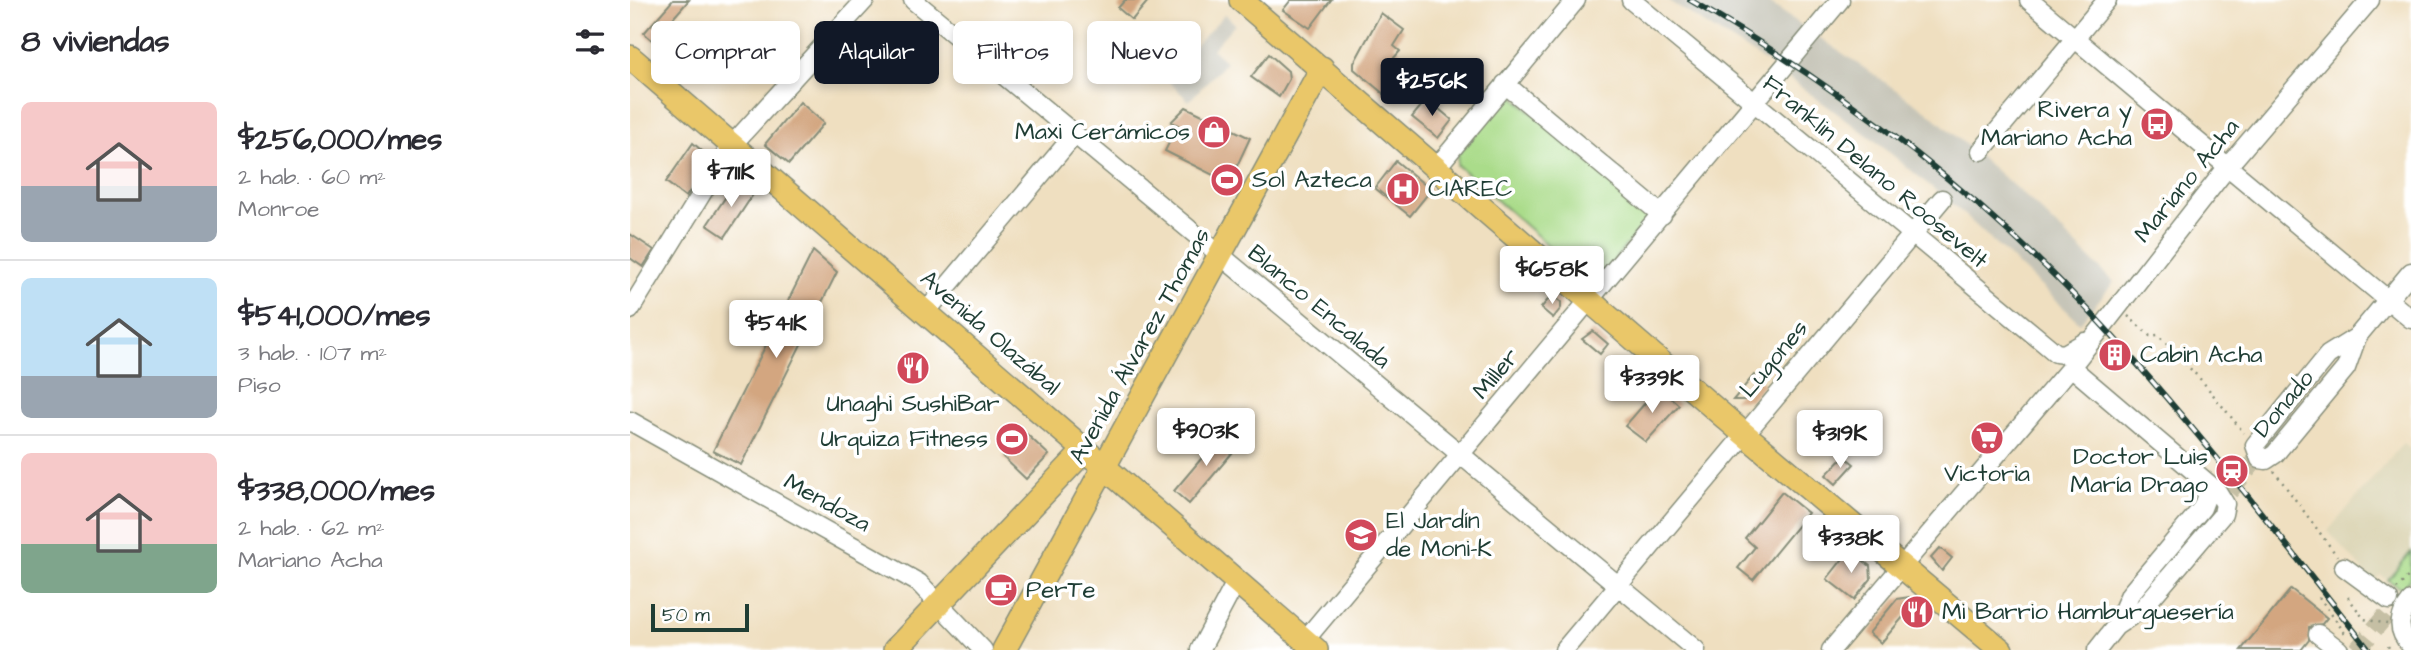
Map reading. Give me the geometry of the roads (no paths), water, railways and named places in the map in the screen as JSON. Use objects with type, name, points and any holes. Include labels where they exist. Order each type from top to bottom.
[{"type":"main road","points":[[1241,0],[1744,433],[2001,650]]},
{"type":"main road","name":"Avenida Olazábal","points":[[630,57],[1310,645]]},
{"type":"main road","name":"Avenida Álvarez Thomas","points":[[1004,650],[1322,68]]},
{"type":"main road","points":[[895,650],[1085,450]]},
{"type":"street","points":[[630,310],[731,146],[865,0]]},
{"type":"street","name":"Blanco Encalada","points":[[913,0],[1459,456],[1696,650]]},
{"type":"street","points":[[1437,167],[1576,0]]},
{"type":"street","name":"Franklin Delano Roosevelt","points":[[1631,0],[2056,353]]},
{"type":"street","name":"Miller","points":[[1310,645],[1459,456],[1840,0]]},
{"type":"street","points":[[2029,0],[2164,116],[2229,165],[2411,318]]},
{"type":"street","points":[[1981,151],[2107,0]]},
{"type":"street","name":"Mariano Acha","points":[[1831,650],[2071,367],[2229,165],[2370,0]]},
{"type":"street","points":[[1505,85],[1662,215]]},
{"type":"street","points":[[925,313],[1074,134]]},
{"type":"street","name":"Lugones","points":[[1564,650],[1942,198]]},
{"type":"street","name":"Donado","points":[[2265,455],[2411,272]]},
{"type":"street","points":[[2056,353],[2074,351],[2093,336]]},
{"type":"street","name":"Mariano Acha","points":[[2044,396],[2057,367],[2056,353]]},
{"type":"street","points":[[2071,367],[2217,491],[2225,504],[2143,608],[2116,626]]},
{"type":"street","name":"Mendoza","points":[[630,421],[919,583],[983,650]]},
{"type":"street","points":[[2097,650],[2116,626],[2130,594],[2203,508],[2210,487]]},
{"type":"street","points":[[2344,568],[2391,603],[2411,585]]},
{"type":"street","points":[[1199,650],[1236,582]]},
{"type":"street","points":[[2411,601],[2400,617],[2400,628],[2411,646]]},
{"type":"street","points":[[2318,634],[2346,649]]},
{"type":"tunnel","points":[[2212,512],[2265,449]]},
{"type":"tunnel","points":[[2357,650],[2393,607]]},
{"type":"railway","points":[[1690,0],[1802,70],[1856,108],[1961,190],[2011,234],[2104,327],[2173,405],[2369,650]]},
{"type":"place","name":"Rivera y Mariano Acha","points":[[2157,124]]},
{"type":"place","name":"Maxi Cerámicos","points":[[1214,132]]},
{"type":"place","name":"Sol Azteca","points":[[1227,180]]},
{"type":"place","name":"CIAREC","points":[[1403,189]]},
{"type":"place","name":"Cabin Acha","points":[[2115,355]]},
{"type":"place","name":"Unaghi SushiBar","points":[[913,368]]},
{"type":"place","name":"Victoria","points":[[1987,438]]},
{"type":"place","name":"Urquiza Fitness","points":[[1012,439]]},
{"type":"place","name":"Doctor Luis María Drago","points":[[2232,471]]},
{"type":"place","name":"El Jardín de Moni-K","points":[[1361,535]]},
{"type":"place","name":"PerTe","points":[[1001,590]]},
{"type":"place","name":"Mi Barrio Hamburguesería","points":[[1917,612]]}]
